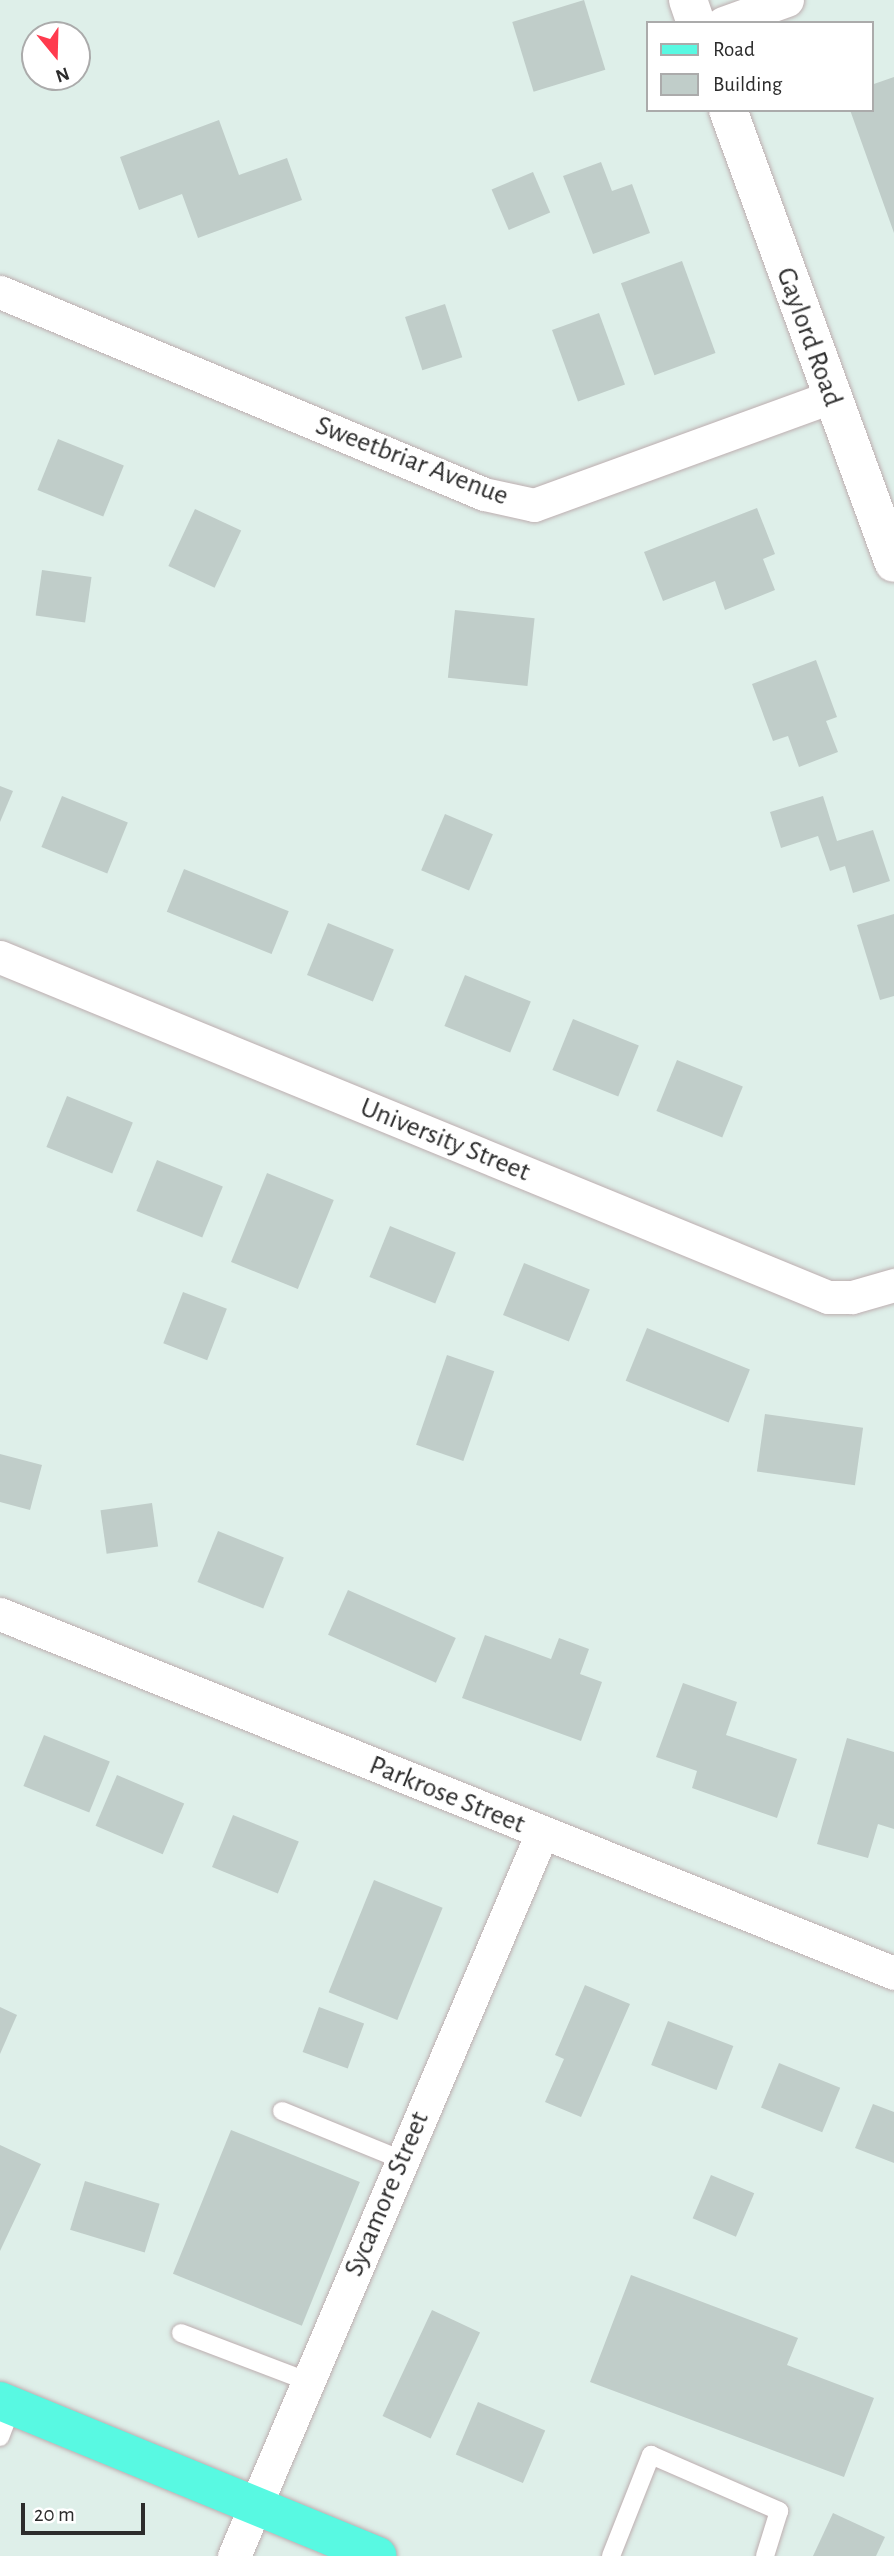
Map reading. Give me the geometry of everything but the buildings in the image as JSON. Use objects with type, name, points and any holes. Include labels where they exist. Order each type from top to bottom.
[{"type":"main road","points":[[4,2414],[254,2506],[377,2556]]},
{"type":"street","points":[[688,0],[695,21]]},
{"type":"street","points":[[729,21],[787,0]]},
{"type":"street","name":"Gaylord Road","points":[[728,112],[830,397],[894,563]]},
{"type":"street","name":"Sweetbriar Avenue","points":[[0,292],[484,494],[534,505],[830,397]]},
{"type":"street","name":"University Street","points":[[0,957],[816,1292],[852,1297],[894,1285]]},
{"type":"street","name":"Parkrose Street","points":[[0,1614],[894,1973]]},
{"type":"street","name":"Sycamore Street","points":[[234,2556],[542,1833]]},
{"type":"lane","points":[[282,2111],[402,2160]]},
{"type":"lane","points":[[181,2333],[307,2381]]},
{"type":"lane","points":[[611,2556],[651,2455],[779,2511],[765,2556]]}]
